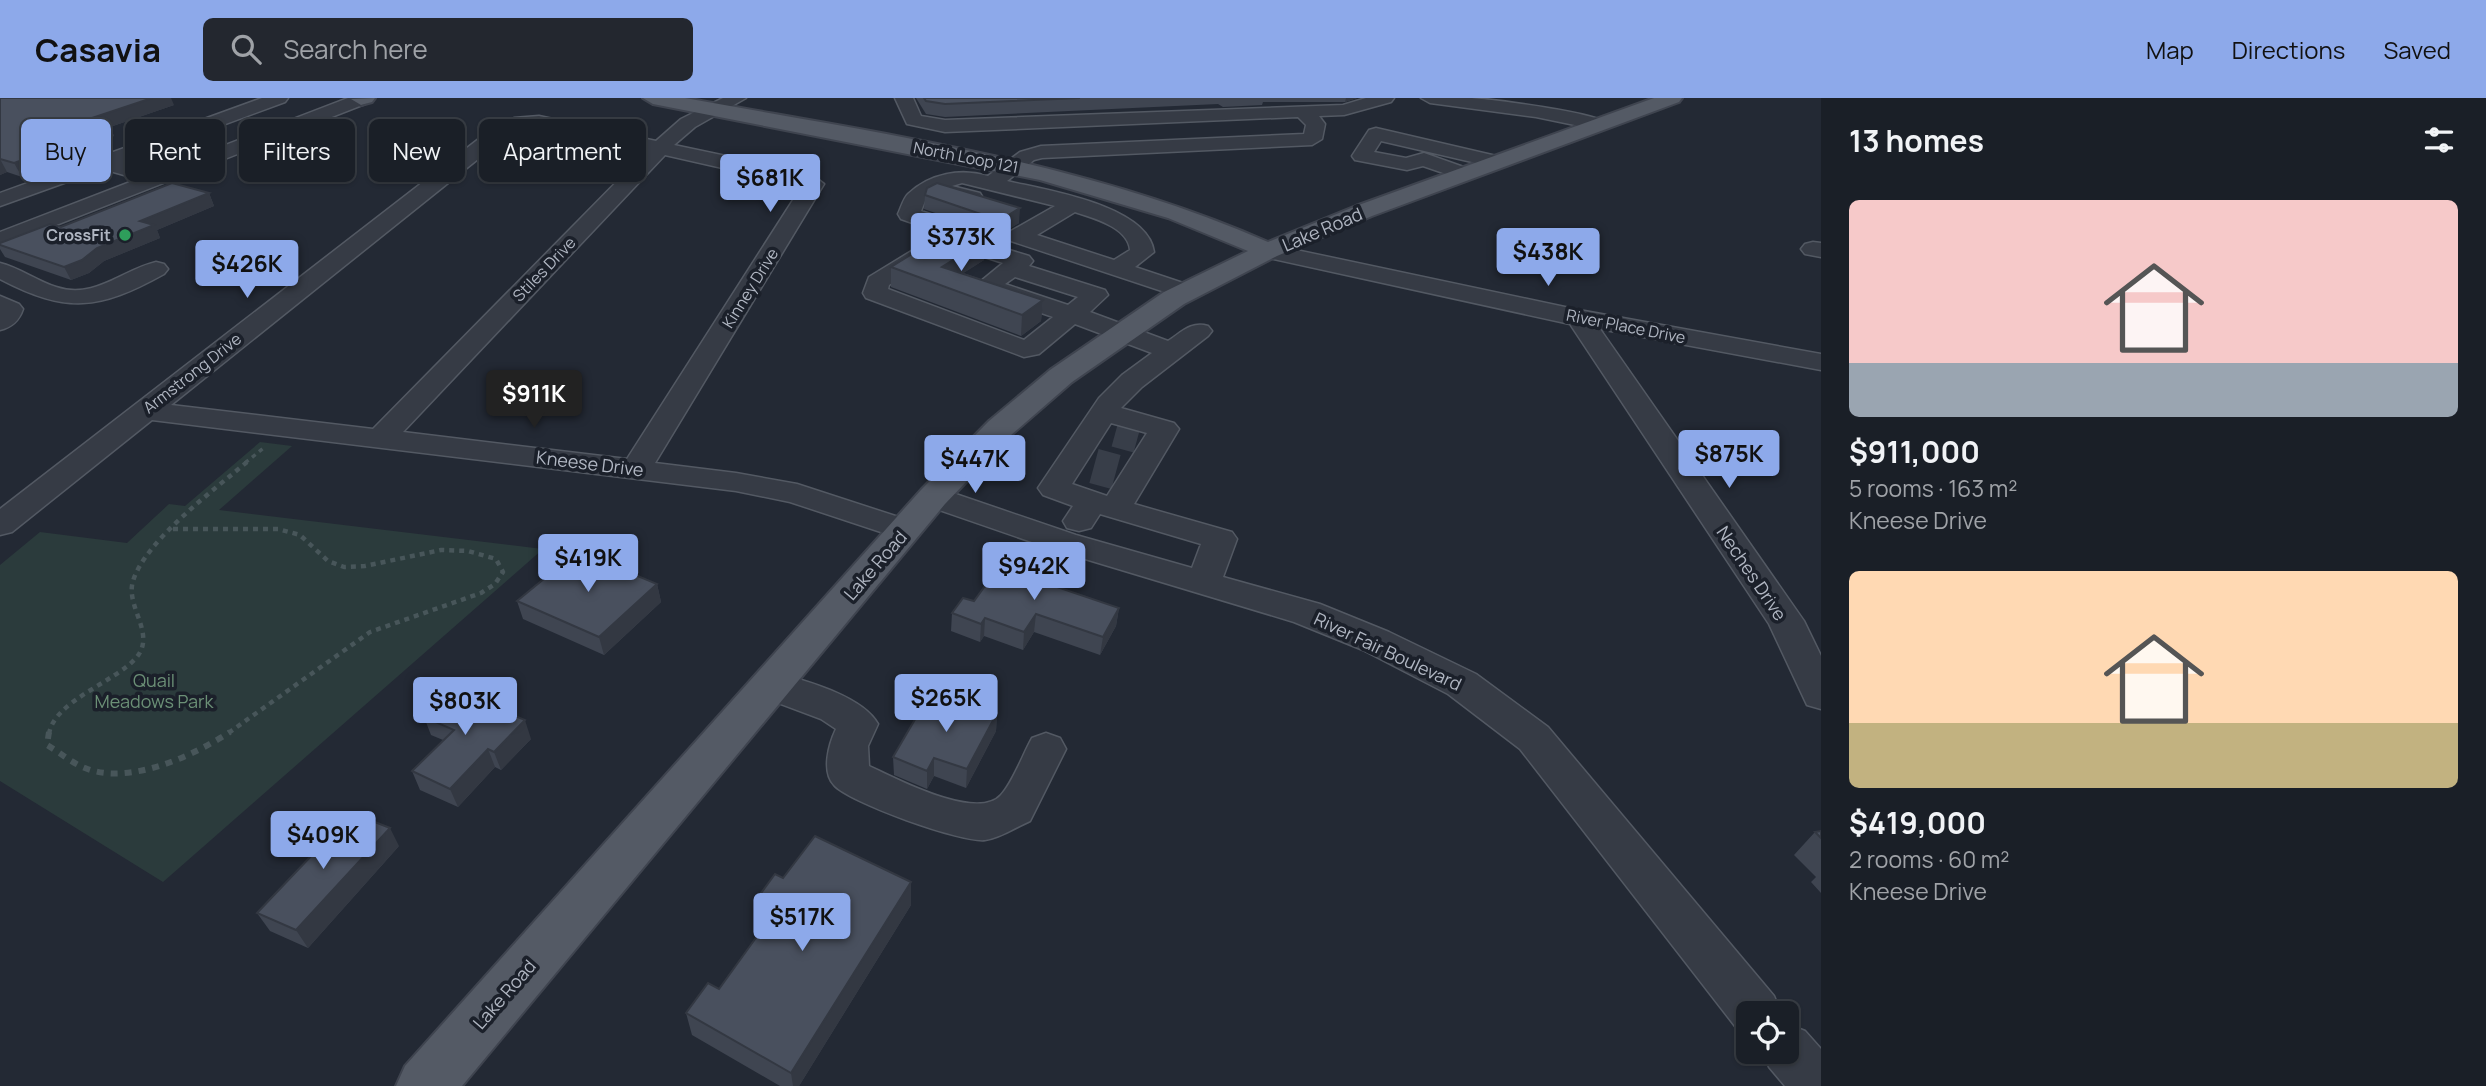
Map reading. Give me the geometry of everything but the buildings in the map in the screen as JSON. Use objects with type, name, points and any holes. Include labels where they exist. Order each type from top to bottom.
[{"type":"main road","name":"North Loop 121","points":[[653,98],[1084,182],[1139,198],[1213,225],[1268,251]]},
{"type":"main road","name":"Lake Road","points":[[425,1086],[933,497],[1000,428],[1061,376],[1186,292],[1268,251],[1364,211],[1672,98]]},
{"type":"street","points":[[111,160],[279,98]]},
{"type":"street","name":"Stiles Drive","points":[[382,437],[659,149],[688,123],[737,98]]},
{"type":"street","points":[[904,98],[914,120],[945,126],[1304,113],[1344,110],[1385,98]]},
{"type":"street","points":[[1430,98],[1536,112],[1599,124]]},
{"type":"street","points":[[313,101],[358,100]]},
{"type":"street","points":[[225,152],[358,100]]},
{"type":"street","points":[[991,183],[1027,156],[1041,152],[1312,139],[1316,124],[1304,113]]},
{"type":"street","points":[[1465,174],[1424,159],[1406,164],[1362,156],[1376,134],[1443,147],[1498,162]]},
{"type":"street","name":"Kinney Drive","points":[[636,468],[814,186],[804,178],[646,146]]},
{"type":"street","name":"Armstrong Drive","points":[[0,525],[479,149]]},
{"type":"street","points":[[1073,204],[1003,246],[911,215],[909,212],[913,201],[952,176],[1073,204],[1100,214],[1139,237],[1143,244],[1142,251],[1118,269]]},
{"type":"street","points":[[0,200],[50,182]]},
{"type":"street","points":[[0,240],[149,182]]},
{"type":"street","points":[[933,187],[995,206]]},
{"type":"street","points":[[1020,213],[1045,221]]},
{"type":"street","points":[[1019,236],[1186,292]]},
{"type":"street","points":[[1072,314],[1030,348],[1024,349],[881,297],[875,293],[874,288],[877,282],[948,237],[1021,261],[987,286],[1072,314],[1124,332],[1172,352]]},
{"type":"street","name":"River Place Drive","points":[[1268,251],[1579,318],[1821,362]]},
{"type":"street","points":[[0,270],[45,291],[68,297],[125,285],[156,270]]},
{"type":"street","points":[[0,303],[10,309],[0,322]]},
{"type":"street","name":"Neches Drive","points":[[1579,318],[1786,621],[1821,695]]},
{"type":"street","points":[[1064,542],[1104,505],[1114,450],[1132,382],[1199,331]]},
{"type":"street","name":"Kneese Drive","points":[[145,410],[736,482],[797,494],[905,530]]},
{"type":"street","points":[[1114,450],[1054,488],[1220,539],[1204,583]]},
{"type":"street","name":"River Fair Boulevard","points":[[933,497],[1064,542],[1307,613],[1376,641],[1462,684],[1534,738],[1746,1001]]},
{"type":"street","points":[[771,685],[835,709],[858,724],[849,746],[849,775],[890,795],[958,820],[985,822],[1015,809],[1046,749]]},
{"type":"street","points":[[1799,1063],[1819,1086]]},
{"type":"path","points":[[173,529],[263,529],[292,533],[310,542],[322,558],[343,567],[369,566],[431,550],[475,551],[496,559],[503,572],[492,586],[474,596],[400,619],[372,631],[327,661],[281,698],[193,756],[153,770],[118,774],[76,766],[63,759],[47,745],[50,726],[69,705],[136,658],[144,648],[146,639],[130,594],[132,580],[139,564],[173,529],[288,427]]},
{"type":"green space","name":"Quail Meadows Park","points":[[260,442],[292,446],[219,510],[543,549],[163,882],[0,781],[0,565],[40,532],[127,543],[169,504],[185,506]]},
{"type":"tunnel","points":[[1115,434],[1137,440]]},
{"type":"tunnel","points":[[1094,466],[1116,472]]},
{"type":"place","name":"CrossFit","points":[[125,235]]}]
